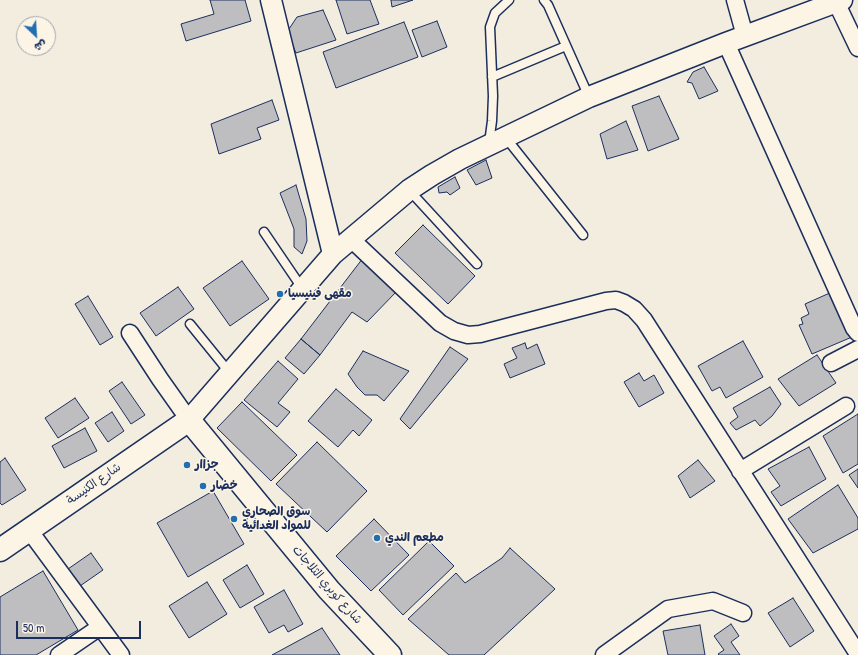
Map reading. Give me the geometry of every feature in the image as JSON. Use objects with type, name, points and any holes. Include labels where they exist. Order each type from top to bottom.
[{"type":"main road","name":"شارع الكنيسة","points":[[0,550],[189,420]]},
{"type":"main road","name":"شارع كوبري الثلاجات","points":[[189,420],[329,590],[390,655]]},
{"type":"street","points":[[271,0],[333,254]]},
{"type":"street","points":[[735,0],[745,36]]},
{"type":"street","points":[[130,333],[189,420],[333,254],[350,238],[409,190],[432,174],[589,96],[839,1],[858,48]]},
{"type":"street","points":[[726,43],[854,328],[858,333]]},
{"type":"street","points":[[350,238],[440,323],[454,331],[468,335],[480,334],[606,301],[616,300],[634,309],[644,320],[858,654]]},
{"type":"street","points":[[831,363],[858,348]]},
{"type":"street","points":[[740,471],[846,406]]},
{"type":"street","points":[[29,530],[121,655]]},
{"type":"street","points":[[604,655],[668,609],[713,601],[743,613]]},
{"type":"street","points":[[59,655],[100,627]]},
{"type":"lane","points":[[509,0],[495,13],[491,19],[490,31],[493,96],[492,121],[497,141],[583,235]]},
{"type":"lane","points":[[544,0],[548,5],[589,96]]},
{"type":"lane","points":[[492,77],[566,46]]},
{"type":"lane","points":[[409,190],[477,264]]},
{"type":"lane","points":[[264,232],[302,289]]},
{"type":"lane","points":[[190,324],[230,373]]},
{"type":"building","points":[[210,0],[245,0],[251,21],[186,41],[181,24],[214,14]]},
{"type":"building","points":[[336,0],[370,0],[379,24],[347,34]]},
{"type":"building","points":[[391,0],[413,0],[392,7]]},
{"type":"building","points":[[323,10],[336,40],[296,53],[287,32],[297,17]]},
{"type":"building","points":[[437,21],[447,47],[422,57],[412,30]]},
{"type":"building","points":[[404,22],[418,57],[336,88],[323,52]]},
{"type":"building","points":[[704,67],[718,91],[699,99],[692,83],[687,82],[693,72]]},
{"type":"building","points":[[659,96],[679,139],[648,151],[632,106]]},
{"type":"building","points":[[272,100],[279,120],[257,128],[261,139],[219,154],[211,124]]},
{"type":"building","points":[[626,121],[638,150],[607,159],[600,134]]},
{"type":"building","points":[[486,160],[492,178],[476,185],[467,170]]},
{"type":"building","points":[[455,177],[460,188],[450,195],[447,192],[439,193],[438,187]]},
{"type":"building","points":[[296,185],[306,219],[307,241],[302,254],[294,247],[294,229],[280,193]]},
{"type":"building","points":[[423,225],[475,276],[448,304],[395,253]]},
{"type":"building","points":[[363,258],[397,291],[367,322],[352,312],[320,355],[301,339]]},
{"type":"building","points":[[242,261],[269,299],[230,326],[203,288]]},
{"type":"building","points":[[178,287],[194,309],[156,336],[140,313]]},
{"type":"building","points":[[832,292],[852,337],[812,354],[799,325],[803,324],[801,318],[809,314],[805,304]]},
{"type":"building","points":[[88,296],[113,337],[100,345],[75,304]]},
{"type":"building","points":[[301,339],[320,355],[304,374],[285,358]]},
{"type":"building","points":[[743,341],[763,377],[726,398],[720,387],[712,391],[698,366]]},
{"type":"building","points":[[525,343],[527,349],[537,344],[545,364],[510,378],[504,364],[517,358],[512,348]]},
{"type":"building","points":[[450,347],[468,359],[410,429],[400,419]]},
{"type":"building","points":[[363,351],[409,371],[384,401],[377,395],[365,395],[348,374]]},
{"type":"building","points":[[817,355],[836,383],[799,406],[778,379]]},
{"type":"building","points":[[278,361],[298,379],[278,403],[290,412],[277,427],[244,400]]},
{"type":"building","points":[[639,373],[644,381],[654,375],[664,393],[639,407],[624,382]]},
{"type":"building","points":[[122,382],[145,415],[131,424],[109,391]]},
{"type":"building","points":[[770,387],[781,404],[772,416],[760,426],[755,420],[736,430],[730,423],[738,417],[733,408]]},
{"type":"building","points":[[336,389],[372,420],[359,436],[353,430],[338,447],[308,421]]},
{"type":"building","points":[[75,398],[89,418],[58,438],[45,418]]},
{"type":"building","points":[[242,402],[297,455],[271,481],[217,428]]},
{"type":"building","points":[[112,412],[124,431],[108,442],[95,423]]},
{"type":"building","points":[[858,414],[858,464],[843,473],[823,436]]},
{"type":"building","points":[[85,428],[97,451],[64,468],[52,446]]},
{"type":"building","points":[[317,442],[367,491],[327,532],[276,484]]},
{"type":"building","points":[[809,447],[826,479],[781,506],[771,492],[780,486],[768,469]]},
{"type":"building","points":[[5,458],[26,490],[2,505],[0,503],[0,462]]},
{"type":"building","points":[[698,460],[715,481],[690,498],[678,476]]},
{"type":"building","points":[[858,469],[858,488],[849,475]]},
{"type":"building","points":[[838,485],[858,518],[858,529],[813,553],[788,519]]},
{"type":"building","points":[[213,491],[244,544],[188,577],[157,523]]},
{"type":"building","points":[[374,519],[409,555],[371,591],[336,556]]},
{"type":"building","points":[[429,541],[454,566],[403,615],[379,590]]},
{"type":"building","points":[[510,548],[555,589],[484,655],[449,655],[408,619],[456,573],[465,583],[502,558]]},
{"type":"building","points":[[91,553],[103,570],[80,586],[68,569]]},
{"type":"building","points":[[247,565],[264,594],[240,608],[223,580]]},
{"type":"building","points":[[43,571],[78,630],[36,655],[0,655],[0,597]]},
{"type":"building","points":[[207,582],[227,614],[189,638],[169,606]]},
{"type":"building","points":[[284,590],[303,624],[288,632],[284,625],[269,633],[254,607]]},
{"type":"building","points":[[793,598],[814,631],[790,647],[768,613]]},
{"type":"building","points":[[731,624],[739,636],[731,642],[740,655],[719,655],[718,654],[724,650],[714,636]]},
{"type":"building","points":[[700,625],[705,655],[668,655],[663,631]]},
{"type":"building","points":[[322,628],[340,655],[272,655]]},
{"type":"place","name":"مقهى فينيسيا","points":[[280,294]]},
{"type":"place","name":"جزاار","points":[[187,465]]},
{"type":"place","name":"خضار","points":[[203,486]]},
{"type":"place","name":"سوق الصحاري للمواد الغدائية","points":[[234,519]]},
{"type":"place","name":"مطعم الندي","points":[[377,538]]}]
